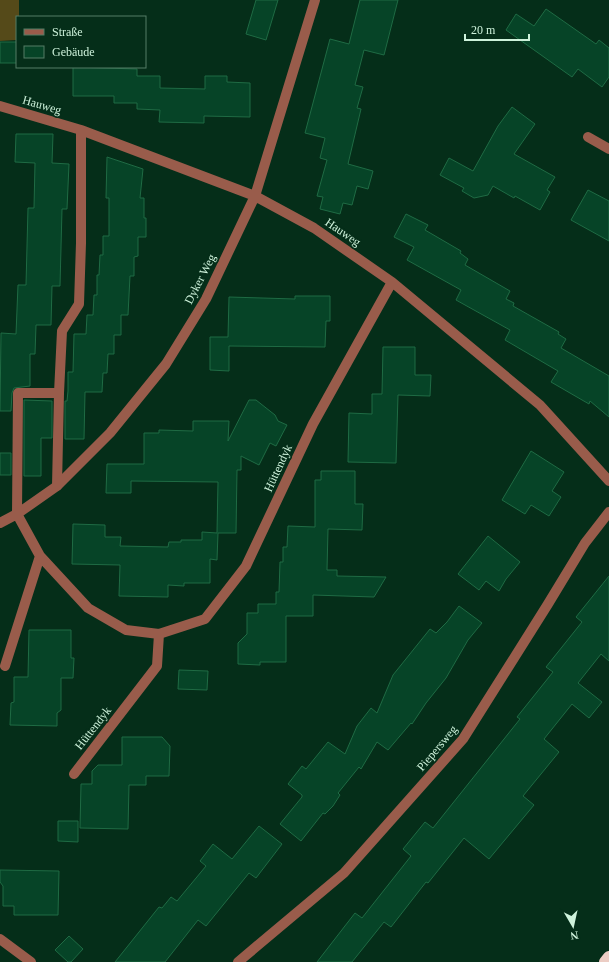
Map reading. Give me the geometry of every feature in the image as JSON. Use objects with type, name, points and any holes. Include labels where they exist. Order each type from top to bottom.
[{"type":"highway","points":[[605,962],[609,957]]},
{"type":"street","name":"Dyker Weg","points":[[0,523],[17,514],[58,486],[110,433],[166,364],[206,299],[255,196],[315,0]]},
{"type":"street","name":"Hauweg","points":[[0,106],[81,130],[255,196],[314,228],[392,282],[540,405],[609,481]]},
{"type":"street","points":[[58,486],[59,394],[62,330],[79,304],[80,298],[81,130]]},
{"type":"street","points":[[588,137],[609,149]]},
{"type":"street","name":"Hüttendyk","points":[[17,514],[40,556],[88,608],[126,630],[159,634],[206,619],[246,566],[313,424],[392,282]]},
{"type":"street","points":[[17,514],[18,394],[59,394]]},
{"type":"street","name":"Piepersweg","points":[[238,962],[344,873],[463,739],[585,543],[609,512]]},
{"type":"street","points":[[5,666],[40,556]]},
{"type":"street","name":"Hüttendyk","points":[[74,774],[157,666],[159,634]]},
{"type":"street","points":[[0,939],[31,962]]},
{"type":"shaded area","points":[[0,0],[19,0],[19,16],[16,16],[16,40],[0,41]]},
{"type":"building","points":[[256,0],[278,0],[266,40],[246,34]]},
{"type":"building","points":[[360,0],[398,0],[384,55],[364,50],[355,85],[363,87],[357,108],[361,109],[348,164],[373,171],[368,189],[357,186],[352,205],[343,203],[340,214],[320,209],[323,197],[317,196],[327,160],[320,158],[325,138],[305,133],[330,39],[349,44]]},
{"type":"building","points":[[546,9],[596,44],[599,40],[609,48],[609,77],[602,87],[578,69],[572,77],[506,30],[516,14],[534,26]]},
{"type":"building","points":[[0,42],[16,42],[16,63],[0,63]]},
{"type":"building","points":[[73,68],[137,69],[137,76],[160,76],[160,88],[205,89],[205,76],[227,76],[227,82],[250,83],[250,117],[204,116],[204,123],[159,122],[160,110],[137,109],[137,103],[114,103],[114,96],[73,96]]},
{"type":"building","points":[[512,107],[535,124],[514,154],[555,177],[547,190],[550,192],[540,210],[493,186],[488,195],[474,198],[462,191],[464,188],[440,175],[449,158],[473,171],[498,126]]},
{"type":"building","points":[[16,134],[53,134],[52,163],[69,164],[67,209],[62,209],[60,286],[52,286],[51,325],[36,325],[35,354],[30,354],[30,386],[14,388],[12,393],[11,411],[0,411],[1,333],[16,334],[18,285],[26,285],[28,208],[34,208],[35,163],[15,162]]},
{"type":"building","points":[[107,157],[143,169],[140,198],[144,198],[146,237],[138,237],[138,256],[134,257],[134,276],[130,276],[128,315],[121,315],[121,335],[114,335],[114,354],[108,354],[107,373],[103,373],[102,392],[85,392],[84,439],[65,439],[65,401],[67,401],[68,372],[73,372],[74,334],[86,334],[87,315],[93,315],[94,295],[97,295],[97,275],[99,275],[100,255],[103,255],[103,236],[109,236],[109,198],[106,198]]},
{"type":"building","points":[[588,190],[609,201],[609,241],[571,220]]},
{"type":"building","points":[[406,214],[428,225],[425,230],[461,251],[460,253],[468,259],[465,265],[510,291],[506,299],[514,303],[513,306],[559,332],[558,334],[566,339],[561,348],[609,376],[609,417],[590,401],[589,404],[551,382],[558,371],[505,340],[510,330],[456,300],[461,290],[407,260],[414,247],[394,237]]},
{"type":"building","points":[[295,296],[330,296],[330,321],[326,321],[325,347],[229,346],[229,371],[210,370],[210,337],[228,337],[229,297],[295,299]]},
{"type":"building","points":[[383,347],[415,347],[415,375],[431,375],[430,396],[398,395],[396,463],[348,462],[349,413],[372,414],[372,394],[382,394]]},
{"type":"building","points":[[24,400],[52,401],[52,438],[41,438],[41,476],[24,476]]},
{"type":"building","points":[[249,400],[256,400],[275,415],[278,421],[287,425],[276,446],[270,443],[259,465],[241,456],[241,470],[237,470],[236,533],[218,533],[217,560],[210,559],[210,583],[184,583],[184,586],[168,585],[168,597],[119,596],[120,565],[72,564],[73,524],[105,525],[105,537],[121,537],[120,546],[168,547],[169,542],[181,542],[181,540],[202,540],[202,532],[217,533],[218,482],[131,481],[131,493],[106,493],[107,464],[144,464],[144,433],[159,433],[159,430],[193,431],[193,421],[229,421],[228,441]]},
{"type":"building","points":[[531,451],[564,472],[552,491],[561,497],[549,516],[531,505],[525,514],[502,500]]},
{"type":"building","points":[[0,453],[11,453],[11,475],[0,475]]},
{"type":"building","points":[[321,471],[355,471],[355,504],[363,504],[362,530],[328,529],[327,570],[337,570],[337,576],[386,577],[374,597],[313,595],[313,616],[286,616],[286,662],[260,662],[260,665],[238,664],[238,643],[247,634],[247,613],[258,613],[258,604],[276,604],[276,592],[279,592],[280,562],[283,562],[283,547],[287,547],[288,526],[315,527],[315,480],[321,480]]},
{"type":"building","points":[[488,536],[520,562],[506,579],[499,591],[486,581],[479,590],[458,574]]},
{"type":"building","points":[[609,576],[609,661],[601,654],[578,683],[602,702],[589,718],[572,704],[544,739],[559,752],[523,796],[534,805],[489,859],[464,838],[428,883],[426,882],[391,927],[384,922],[352,962],[317,962],[355,913],[362,918],[411,856],[403,849],[425,822],[433,828],[520,719],[517,717],[553,672],[546,667],[582,622],[576,617]]},
{"type":"building","points":[[459,606],[482,623],[468,640],[446,678],[426,703],[412,724],[411,723],[388,750],[377,742],[361,769],[359,767],[338,793],[340,795],[333,806],[325,814],[323,813],[301,841],[280,824],[302,797],[302,795],[288,784],[302,766],[306,769],[328,742],[345,754],[357,726],[371,708],[377,713],[393,675],[430,629],[436,633],[447,622]]},
{"type":"building","points":[[29,630],[71,630],[71,658],[74,658],[73,678],[61,678],[61,710],[57,713],[57,726],[10,725],[11,703],[14,702],[14,677],[28,677]]},
{"type":"building","points":[[179,670],[208,671],[207,690],[178,689]]},
{"type":"building","points":[[122,737],[162,737],[170,746],[169,776],[146,776],[146,785],[129,785],[128,829],[80,828],[81,784],[92,784],[92,771],[98,765],[122,765]]},
{"type":"building","points":[[58,821],[78,821],[78,842],[58,841]]},
{"type":"building","points":[[259,826],[282,844],[256,878],[249,873],[206,926],[198,920],[165,962],[115,962],[159,907],[162,908],[171,897],[177,901],[206,866],[200,861],[213,844],[232,859]]},
{"type":"building","points":[[0,870],[59,871],[58,915],[14,915],[14,906],[3,906],[3,886],[0,882]]},
{"type":"building","points":[[69,936],[83,949],[71,962],[68,962],[55,950]]}]
